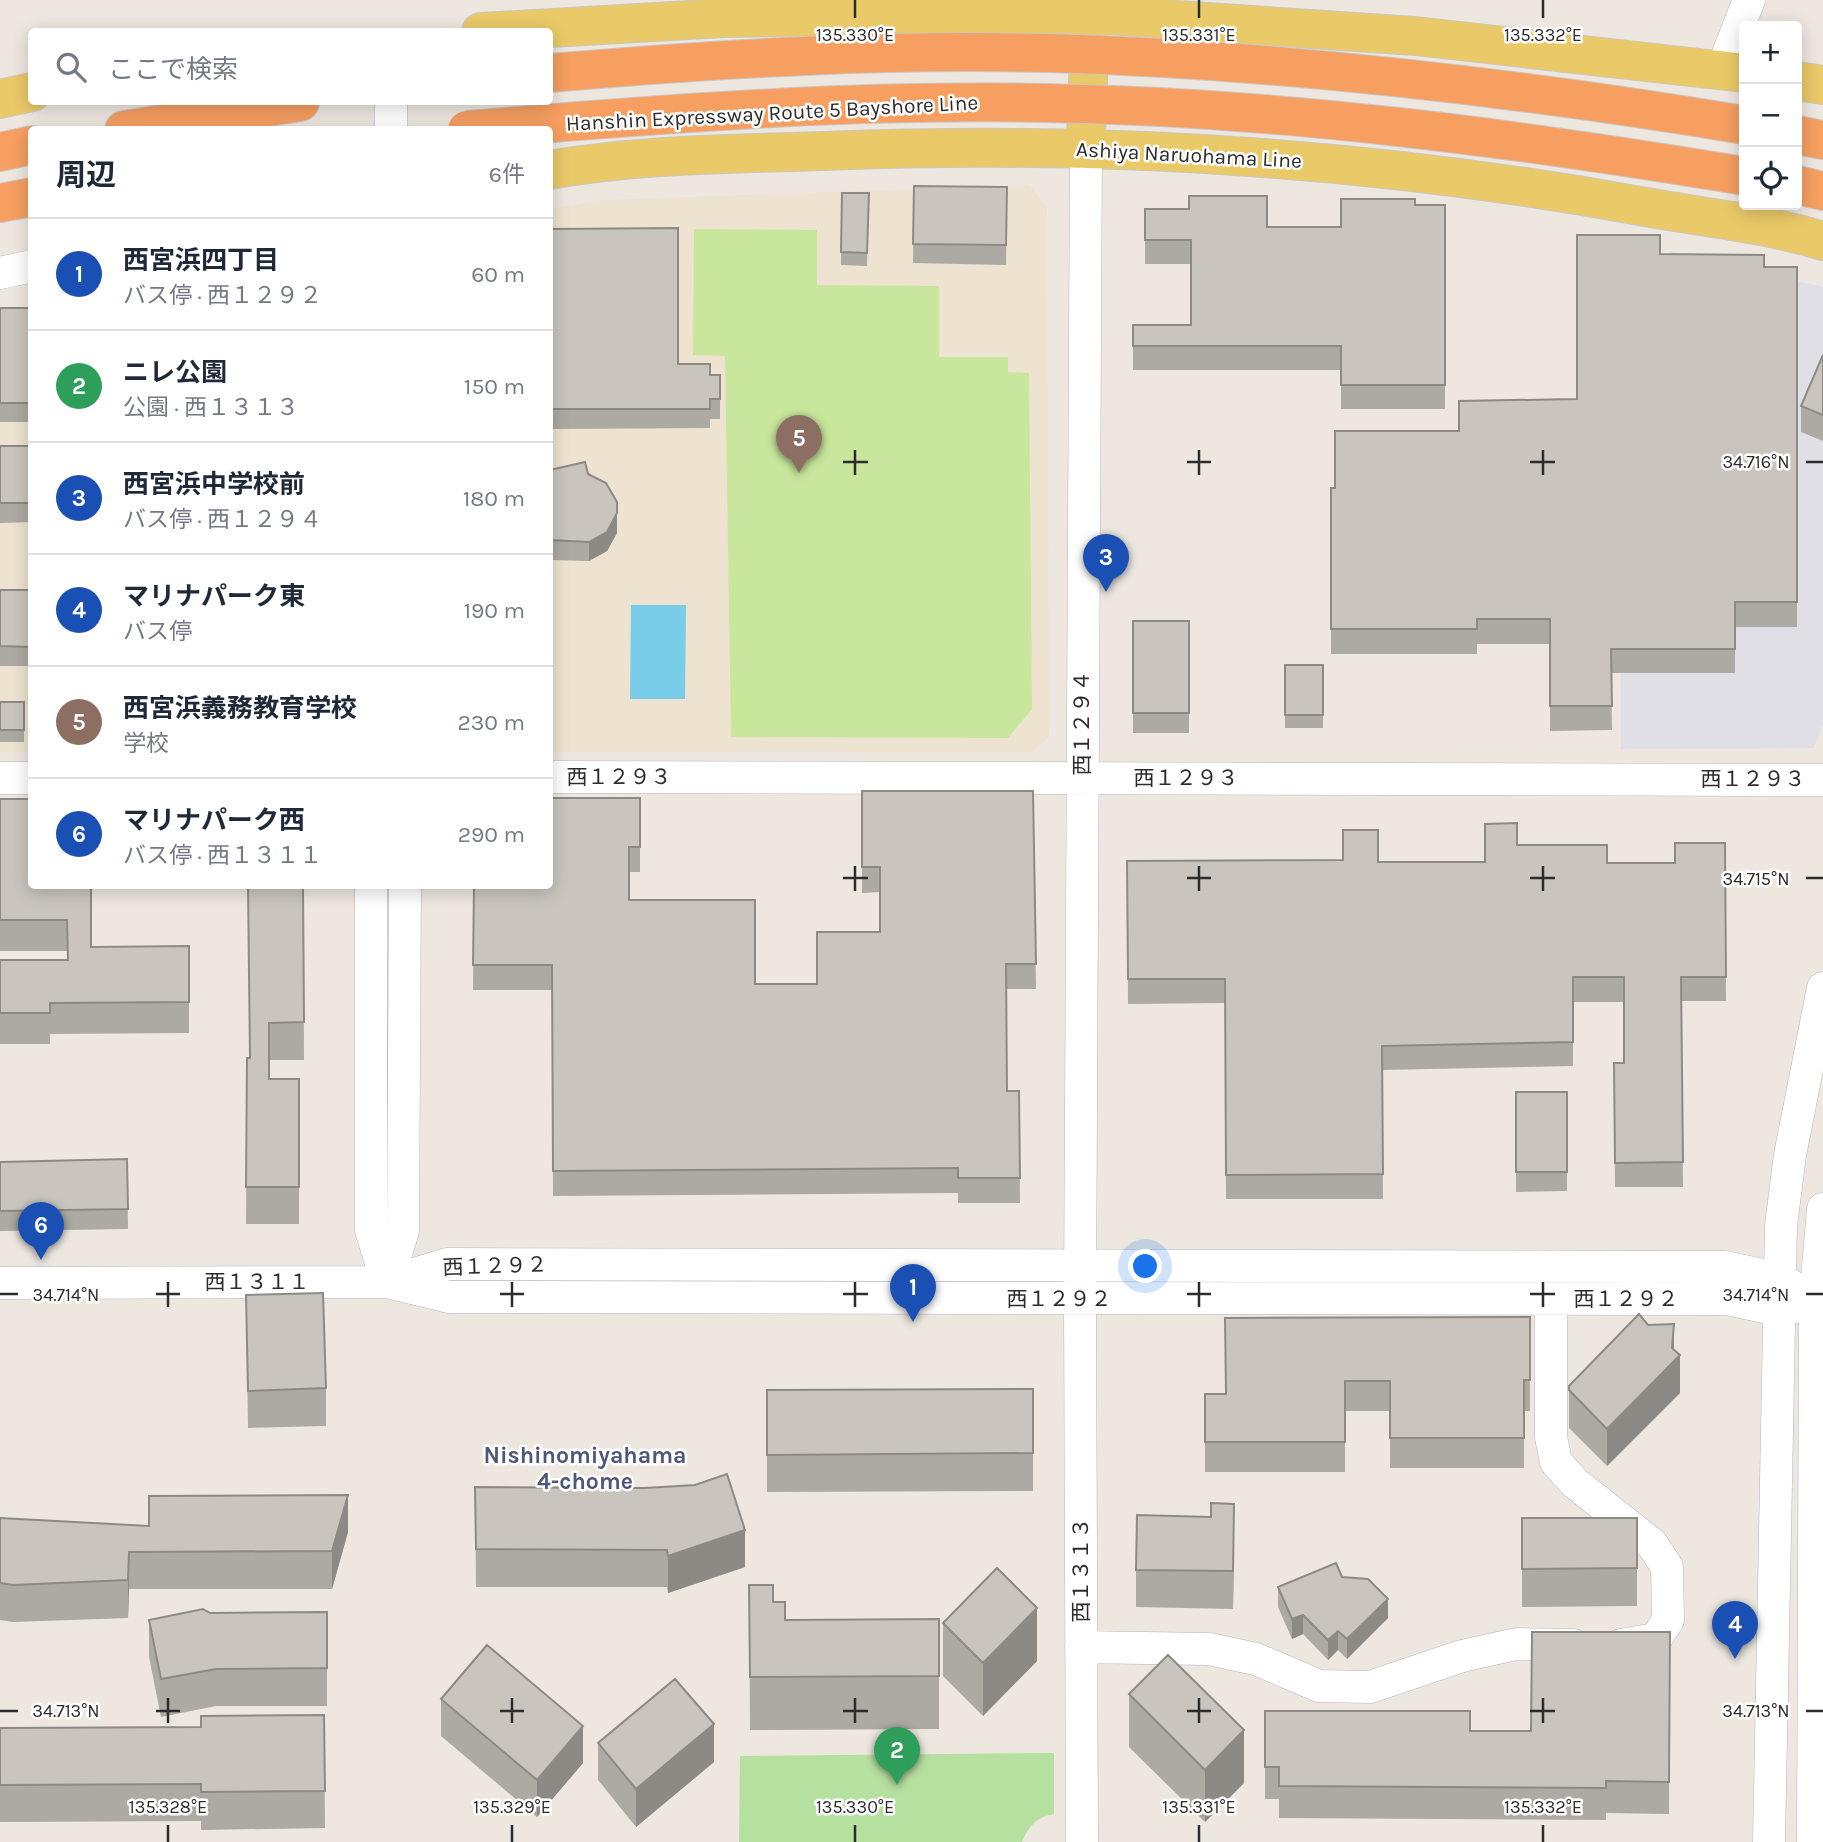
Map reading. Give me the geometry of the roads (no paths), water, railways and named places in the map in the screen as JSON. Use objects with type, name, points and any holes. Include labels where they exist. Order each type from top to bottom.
[{"type":"highway","points":[[553,72],[854,54],[1048,53],[1228,62],[1420,79],[1604,102],[1739,124]]},
{"type":"highway","name":"Hanshin Expressway Route 5 Bayshore Line","points":[[516,126],[665,114],[832,106],[1047,103],[1231,112],[1409,127],[1595,151],[1739,175]]},
{"type":"highway","points":[[149,126],[281,105]]},
{"type":"highway","points":[[1802,136],[1823,140]]},
{"type":"highway","points":[[0,152],[28,146]]},
{"type":"highway","points":[[1802,186],[1823,191]]},
{"type":"highway","points":[[0,203],[28,198]]},
{"type":"main road","points":[[1086,148],[1090,7]]},
{"type":"main road","points":[[550,28],[724,18],[1090,7],[1415,36],[1733,71]]},
{"type":"main road","points":[[1802,82],[1823,85]]},
{"type":"main road","points":[[0,99],[28,93]]},
{"type":"main road","name":"Ashiya Naruohama Line","points":[[553,169],[588,163],[759,153],[901,148],[1086,148],[1298,161],[1541,188],[1823,240]]},
{"type":"main road","points":[[0,152],[28,159]]},
{"type":"street","points":[[1733,71],[1749,0]]},
{"type":"street","points":[[0,82],[28,81]]},
{"type":"street","points":[[391,105],[391,126]]},
{"type":"street","name":"西１２９４","points":[[1080,1299],[1086,148]]},
{"type":"street","points":[[0,272],[28,267]]},
{"type":"street","name":"西１２９３","points":[[553,777],[1823,780]]},
{"type":"street","points":[[0,779],[28,778]]},
{"type":"street","points":[[371,889],[371,1230],[387,1282]]},
{"type":"street","points":[[387,1282],[403,1231],[405,889]]},
{"type":"street","points":[[1769,1842],[1781,1225],[1790,1155],[1823,988]]},
{"type":"street","points":[[1813,1842],[1819,1304],[1823,1209]]},
{"type":"street","name":"西１２９２","points":[[387,1282],[447,1264],[1725,1267],[1780,1279]]},
{"type":"street","points":[[1780,1279],[1819,1304]]},
{"type":"street","name":"西１２９２","points":[[387,1282],[449,1297],[1727,1299],[1779,1310],[1819,1304]]},
{"type":"street","name":"西１３１１","points":[[0,1283],[387,1282]]},
{"type":"street","name":"西１３１３","points":[[1080,1299],[1082,1842]]},
{"type":"street","points":[[1081,1647],[1209,1649],[1256,1659],[1318,1686],[1370,1687],[1462,1656],[1516,1644],[1632,1645],[1656,1639],[1668,1620],[1667,1567],[1653,1544],[1575,1483],[1556,1462],[1551,1437],[1551,1299]]},
{"type":"water","points":[[631,605],[686,605],[685,699],[630,699]]},
{"type":"place","name":"西宮浜義務教育学校","points":[[799,473]]},
{"type":"place","name":"西宮浜中学校前","points":[[1106,592]]},
{"type":"place","name":"マリナパーク西","points":[[41,1260]]},
{"type":"place","name":"西宮浜四丁目","points":[[913,1322]]},
{"type":"place","name":"マリナパーク東","points":[[1735,1659]]},
{"type":"place","name":"ニレ公園","points":[[897,1785]]},
{"type":"district","name":"Nishinomiyahama 4-chome","points":[[585,1468]]}]
